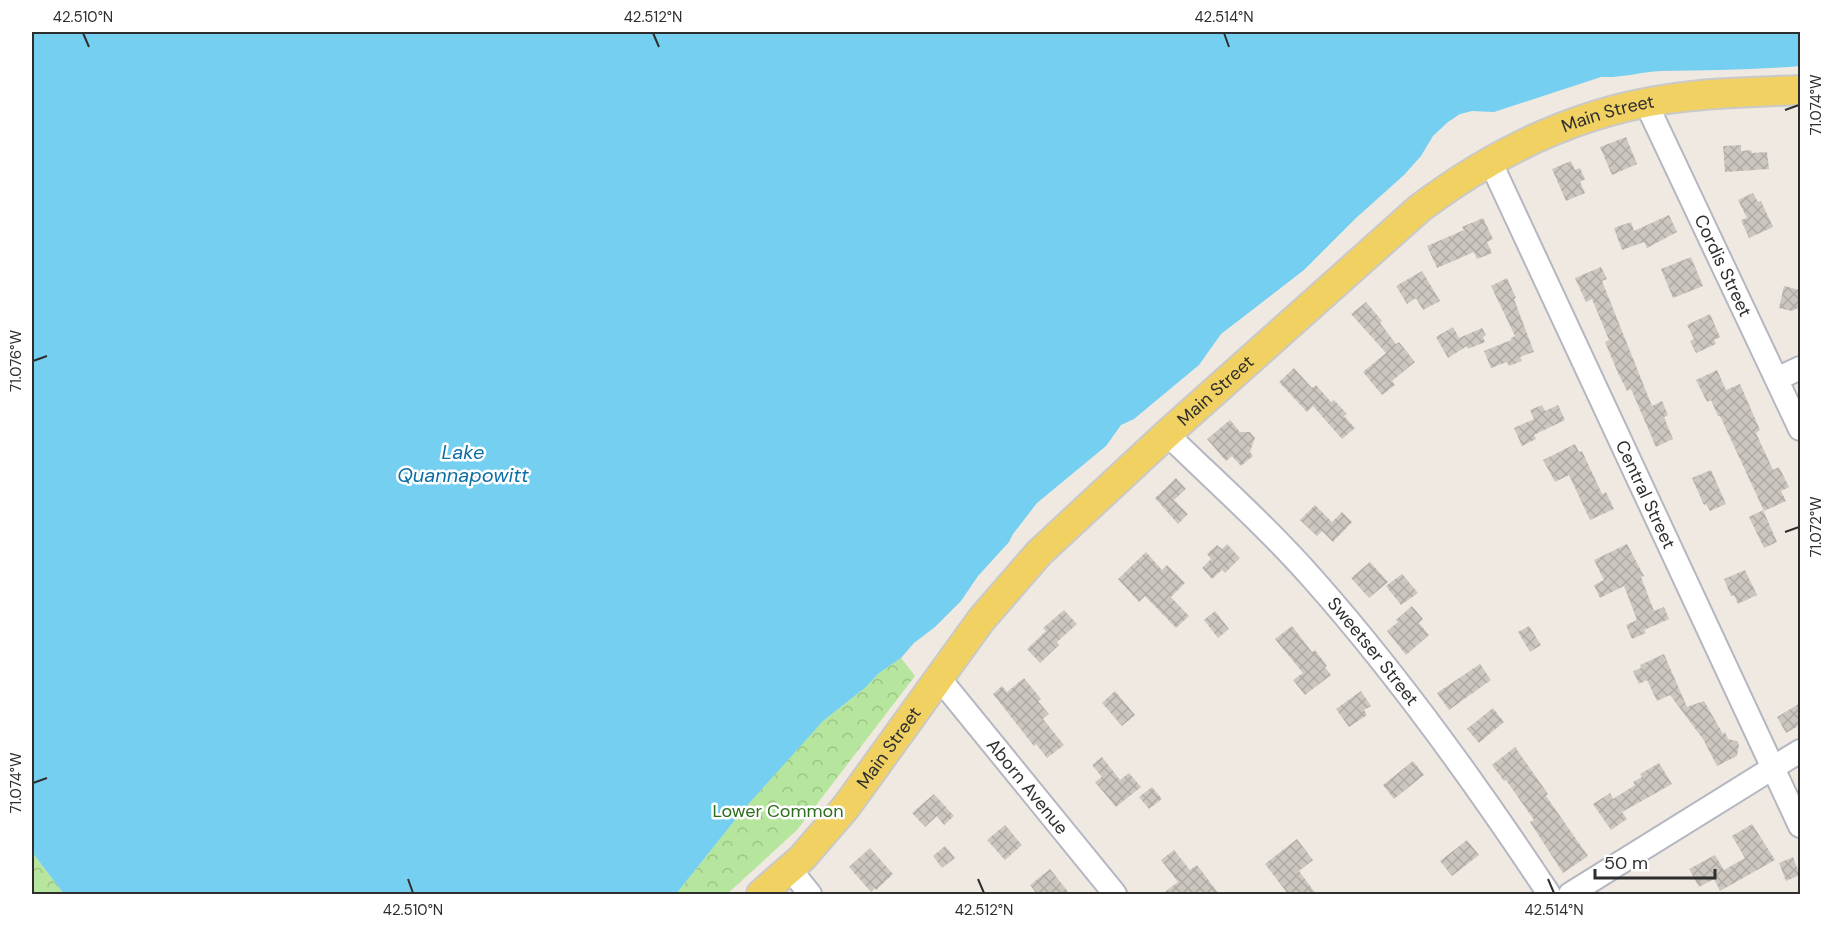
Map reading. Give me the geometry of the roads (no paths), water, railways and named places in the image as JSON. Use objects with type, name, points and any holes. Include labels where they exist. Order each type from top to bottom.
[{"type":"main road","name":"Main Street","points":[[761,894],[814,845],[846,807],[981,620],[1031,561],[1073,519],[1420,208],[1490,161],[1573,123],[1646,103],[1709,94],[1800,90]]},
{"type":"street","name":"Cordis Street","points":[[1646,103],[1800,429]]},
{"type":"street","name":"Central Street","points":[[1490,161],[1800,826]]},
{"type":"street","points":[[1777,379],[1800,368]]},
{"type":"street","name":"Sweetser Street","points":[[1167,434],[1294,558],[1327,594],[1452,753],[1549,894]]},
{"type":"street","name":"Aborn Avenue","points":[[939,678],[1115,894]]},
{"type":"street","points":[[1570,894],[1800,751]]},
{"type":"street","points":[[790,869],[810,894]]},
{"type":"water","name":"Lake Quannapowitt","points":[[32,32],[1800,32],[1800,66],[1661,71],[1601,77],[1494,112],[1472,111],[1460,114],[1448,122],[1433,136],[1421,156],[1404,175],[1356,218],[1304,270],[1221,334],[1199,365],[1134,419],[1121,425],[1106,446],[1037,503],[1009,542],[978,576],[961,601],[935,627],[914,643],[901,658],[879,673],[866,687],[823,721],[743,810],[676,894],[64,894],[32,852]]},
{"type":"park label","name":"Lower Common","points":[[778,811]]}]
